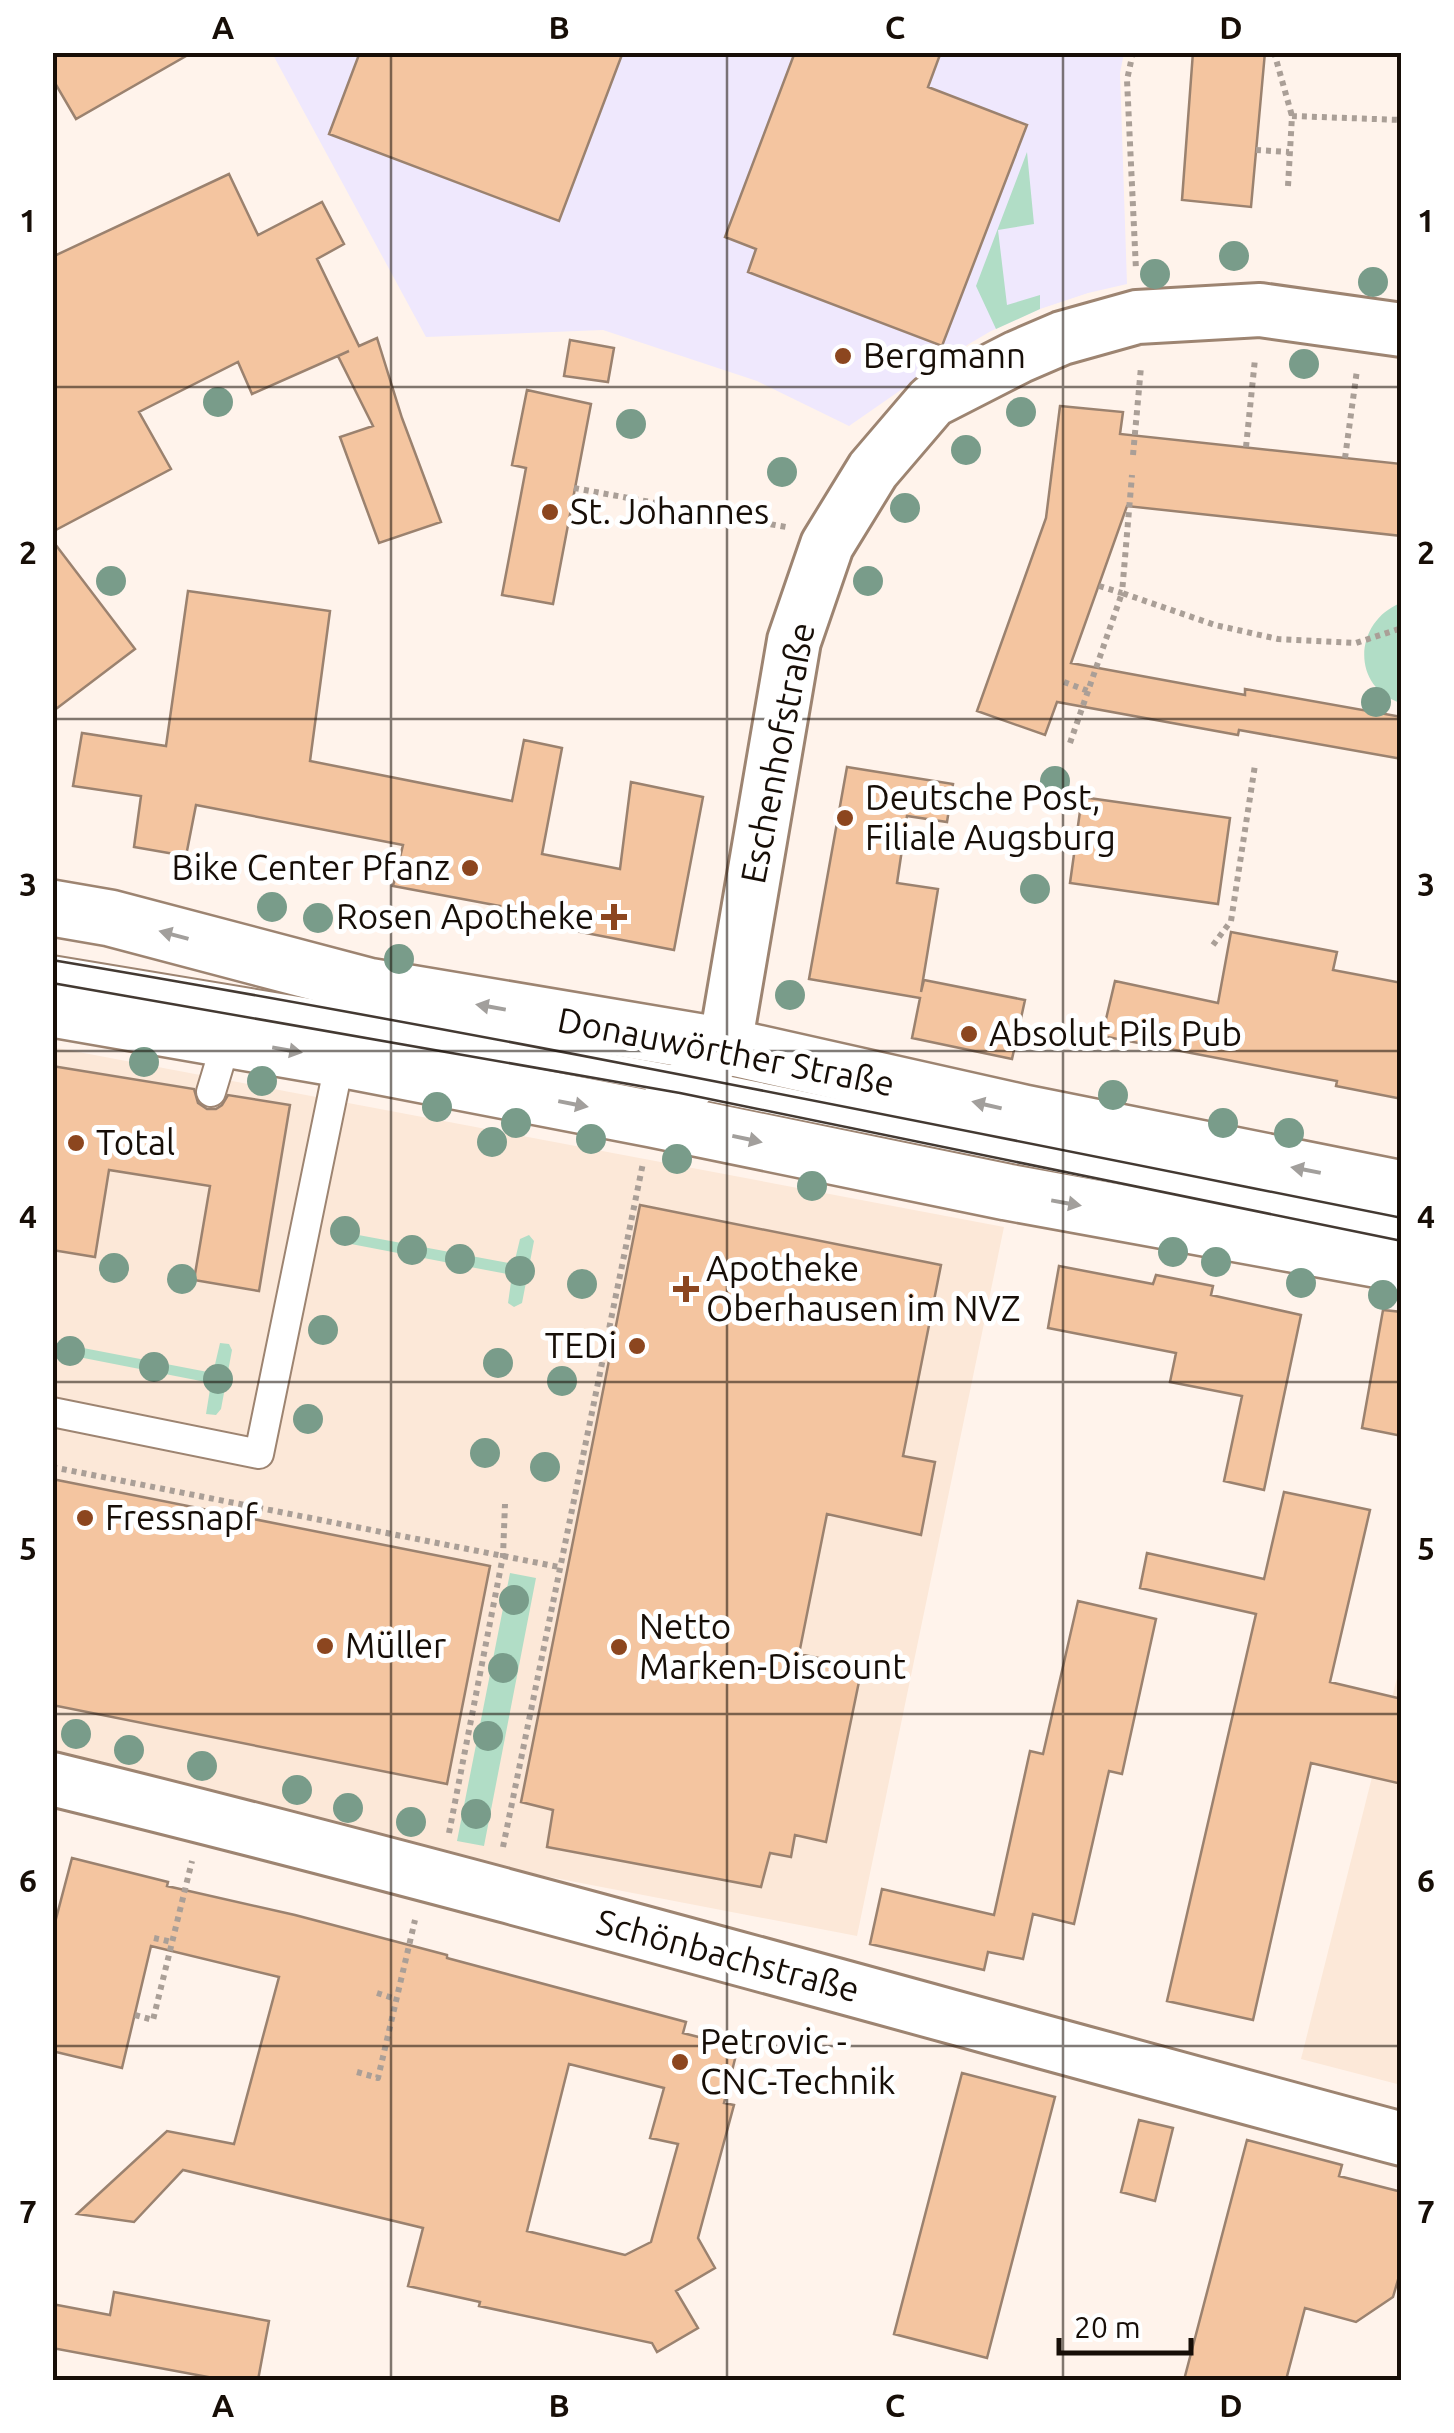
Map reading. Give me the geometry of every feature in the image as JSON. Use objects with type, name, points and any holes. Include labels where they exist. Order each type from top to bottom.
[{"type":"main road","name":"Donauwörther Straße","points":[[52,908],[110,918],[368,986],[689,1083],[1007,1192],[1402,1264]]},
{"type":"main road","name":"Donauwörther Straße","points":[[52,1009],[340,1059],[689,1083],[1024,1114],[1402,1189]]},
{"type":"street","name":"Eschenhofstraße","points":[[689,1083],[794,641],[828,545],[873,470],[932,401],[1062,338],[1137,318],[1260,310],[1382,326]]},
{"type":"street","name":"Schönbachstraße","points":[[52,1779],[494,1892],[1402,2138]]},
{"type":"lane","points":[[52,970],[689,1083],[1402,1228]]},
{"type":"lane","points":[[211,1092],[227,1039]]},
{"type":"lane","points":[[52,1412],[259,1454],[340,1059]]},
{"type":"path","points":[[1133,52],[1127,80],[1137,318],[1144,336],[1133,456]]},
{"type":"path","points":[[1274,52],[1292,116],[1288,186]]},
{"type":"path","points":[[1292,116],[1401,120],[1402,110]]},
{"type":"path","points":[[1256,150],[1289,152]]},
{"type":"path","points":[[1246,447],[1260,310]]},
{"type":"path","points":[[1345,458],[1382,326]]},
{"type":"path","points":[[1070,743],[1122,592],[1132,475]]},
{"type":"path","points":[[574,488],[798,529],[828,545]]},
{"type":"path","points":[[1099,586],[1214,625],[1278,640],[1356,644],[1402,628]]},
{"type":"path","points":[[1064,682],[1088,690]]},
{"type":"path","points":[[1213,946],[1231,920],[1255,765]]},
{"type":"path","points":[[494,1892],[559,1567],[689,1083]]},
{"type":"path","points":[[52,1466],[559,1567]]},
{"type":"path","points":[[357,2072],[378,2078],[396,1999],[433,1876],[504,1556],[505,1504]]},
{"type":"path","points":[[135,2015],[153,2020],[194,1852]]},
{"type":"path","points":[[154,1938],[172,1942]]},
{"type":"path","points":[[377,1994],[396,1999]]},
{"type":"shaded area","points":[[272,53],[1124,53],[1120,73],[1127,284],[1040,309],[991,331],[849,426],[757,381],[603,330],[426,337]]},
{"type":"shaded area","points":[[52,1047],[1004,1227],[857,1936],[477,1863],[53,1754]]},
{"type":"shaded area","points":[[1401,1662],[1401,2085],[1301,2059]]},
{"type":"green space","points":[[1027,152],[1034,224],[998,230],[1007,305],[1040,295],[1040,309],[996,329],[976,286]]},
{"type":"green space","points":[[1402,603],[1401,703],[1384,695],[1373,683],[1364,654],[1374,624]]},
{"type":"green space","points":[[353,1234],[514,1264],[520,1239],[529,1235],[534,1241],[522,1303],[514,1307],[508,1303],[512,1275],[351,1244]]},
{"type":"green space","points":[[52,1342],[213,1373],[220,1343],[229,1344],[232,1350],[221,1409],[216,1415],[206,1414],[211,1383],[53,1352]]},
{"type":"green space","points":[[510,1573],[536,1578],[484,1846],[457,1841]]},
{"type":"building","points":[[52,52],[193,52],[76,119],[52,78]]},
{"type":"building","points":[[360,52],[623,52],[559,221],[329,134]]},
{"type":"building","points":[[795,52],[941,52],[928,87],[1027,125],[942,346],[748,272],[756,249],[725,237]]},
{"type":"building","points":[[1193,52],[1265,52],[1251,207],[1182,200]]},
{"type":"building","points":[[229,174],[258,235],[322,202],[344,244],[317,259],[359,346],[377,338],[441,522],[379,543],[340,437],[373,426],[338,356],[349,351],[252,394],[238,362],[139,412],[171,469],[52,532],[52,257]]},
{"type":"building","points":[[570,340],[614,348],[608,382],[564,376]]},
{"type":"building","points":[[527,390],[591,404],[553,604],[502,595],[526,468],[512,465]]},
{"type":"building","points":[[1060,406],[1123,412],[1120,434],[1402,464],[1402,536],[1127,506],[1071,663],[1245,695],[1245,689],[1402,717],[1402,759],[1239,730],[1238,735],[1057,702],[1045,735],[977,711],[1046,518]]},
{"type":"building","points":[[52,540],[135,649],[52,712]]},
{"type":"building","points":[[188,591],[330,611],[310,761],[512,801],[524,740],[562,748],[542,854],[620,869],[631,782],[703,797],[674,950],[498,916],[500,906],[393,886],[403,845],[196,805],[186,856],[134,847],[141,796],[73,786],[82,733],[166,746]]},
{"type":"building","points":[[847,767],[953,784],[947,822],[907,816],[897,883],[938,889],[921,992],[924,980],[1025,1000],[1012,1059],[912,1038],[920,998],[809,979]]},
{"type":"building","points":[[1082,797],[1230,818],[1218,904],[1070,883]]},
{"type":"building","points":[[1231,932],[1337,952],[1333,970],[1402,983],[1402,1099],[1336,1086],[1337,1081],[1102,1036],[1115,981],[1218,1003]]},
{"type":"building","points":[[52,1066],[194,1089],[198,1103],[207,1109],[222,1105],[228,1095],[290,1105],[259,1291],[194,1280],[210,1186],[109,1170],[95,1257],[52,1250]]},
{"type":"building","points":[[640,1205],[941,1265],[903,1456],[935,1462],[921,1535],[827,1514],[799,1654],[862,1667],[826,1842],[795,1835],[791,1857],[770,1853],[761,1887],[547,1847],[553,1810],[521,1802]]},
{"type":"building","points":[[1059,1266],[1153,1284],[1156,1275],[1213,1286],[1211,1295],[1301,1315],[1264,1490],[1224,1481],[1242,1396],[1170,1382],[1176,1353],[1048,1328]]},
{"type":"building","points":[[1383,1310],[1402,1312],[1402,1436],[1362,1428]]},
{"type":"building","name":"Müller","points":[[52,1479],[490,1566],[447,1784],[52,1705]]},
{"type":"building","points":[[1284,1492],[1370,1510],[1330,1682],[1402,1699],[1402,1784],[1311,1763],[1253,2020],[1167,2001],[1256,1614],[1140,1588],[1147,1553],[1264,1579]]},
{"type":"building","points":[[1078,1601],[1156,1619],[1122,1774],[1109,1771],[1074,1924],[1033,1914],[1023,1959],[988,1952],[984,1970],[870,1944],[882,1889],[994,1915],[1030,1751],[1043,1754]]},
{"type":"building","points":[[72,1858],[168,1882],[167,1886],[447,1955],[686,2022],[683,2033],[738,2047],[724,2103],[734,2105],[698,2238],[715,2268],[676,2291],[698,2328],[657,2352],[652,2343],[479,2306],[480,2302],[408,2286],[423,2228],[183,2170],[134,2222],[77,2214],[167,2131],[234,2144],[279,1977],[151,1946],[122,2068],[52,2051],[52,1934]],"holes":[[[569,2064],[664,2088],[650,2138],[678,2144],[651,2242],[625,2255],[527,2231]]]},
{"type":"building","points":[[962,2073],[1055,2097],[987,2358],[894,2334]]},
{"type":"building","points":[[1139,2120],[1173,2128],[1155,2201],[1121,2192]]},
{"type":"building","points":[[1247,2140],[1342,2165],[1339,2176],[1402,2192],[1402,2266],[1393,2297],[1356,2322],[1305,2308],[1286,2380],[1184,2380]]},
{"type":"building","points":[[114,2292],[269,2321],[258,2380],[224,2380],[52,2348],[52,2304],[110,2315]]},
{"type":"tram line","points":[[52,960],[559,1051],[1402,1218]]},
{"type":"tram line","points":[[52,983],[680,1093],[1402,1241]]},
{"type":"place","name":"Bergmann","points":[[843,356]]},
{"type":"place","name":"St. Johannes","points":[[550,512]]},
{"type":"place","name":"Deutsche Post, Filiale Augsburg","points":[[845,818]]},
{"type":"place","name":"Bike Center Pfanz","points":[[470,868]]},
{"type":"place","name":"Rosen Apotheke","points":[[614,917]]},
{"type":"place","name":"Absolut Pils Pub","points":[[969,1034]]},
{"type":"place","name":"Total","points":[[76,1143]]},
{"type":"place","name":"Apotheke Oberhausen im NVZ","points":[[686,1289]]},
{"type":"place","name":"TEDi","points":[[637,1346]]},
{"type":"place","name":"Fressnapf","points":[[85,1518]]},
{"type":"place","name":"Müller","points":[[325,1646]]},
{"type":"place","name":"Netto Marken-Discount","points":[[619,1647]]},
{"type":"place","name":"Petrovic - CNC-Technik","points":[[680,2062]]}]
